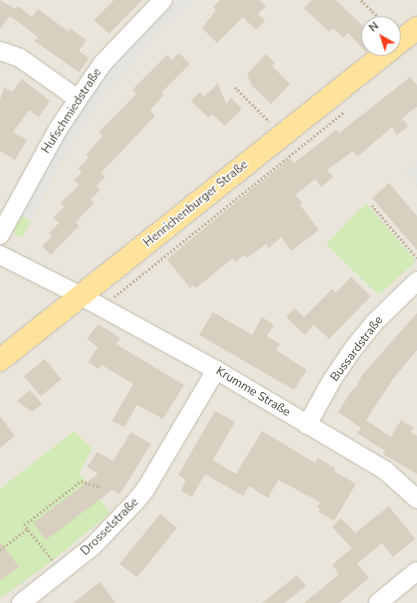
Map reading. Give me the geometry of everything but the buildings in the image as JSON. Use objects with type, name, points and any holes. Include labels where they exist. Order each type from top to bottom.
[{"type":"main road","name":"Henrichenburger Straße","points":[[401,41],[417,28]]},
{"type":"main road","name":"Henrichenburger Straße","points":[[0,360],[382,56]]},
{"type":"street","name":"Hufschmiedstraße","points":[[0,235],[58,129],[78,99],[104,63],[163,0]]},
{"type":"street","points":[[0,51],[20,58],[78,99]]},
{"type":"street","name":"Krumme Straße","points":[[0,255],[81,296],[216,370],[386,471],[417,499]]},
{"type":"street","name":"Bussardstraße","points":[[308,425],[332,380],[353,349],[374,323],[417,281]]},
{"type":"street","name":"Drosselstraße","points":[[21,603],[62,572],[103,536],[145,490],[216,370]]},
{"type":"street","points":[[378,603],[417,571]]},
{"type":"path","points":[[361,0],[378,16]]},
{"type":"path","points":[[235,87],[283,135]]},
{"type":"path","points":[[372,204],[417,258]]},
{"type":"path","points":[[62,572],[24,525],[81,481],[101,487]]},
{"type":"path","points":[[0,550],[27,529]]},
{"type":"shaded area","points":[[0,0],[417,0],[417,603],[0,603]]},
{"type":"shaded area","points":[[178,0],[196,0],[160,32],[108,91],[68,150],[31,220],[20,215],[60,140],[99,84],[152,24]]},
{"type":"shaded area","points":[[417,162],[417,187],[405,172]]},
{"type":"green space","points":[[366,203],[416,261],[379,295],[326,244]]},
{"type":"green space","points":[[20,215],[31,220],[22,238],[13,233]]},
{"type":"green space","points":[[74,431],[92,448],[79,473],[110,513],[47,565],[0,598],[0,489]]}]
